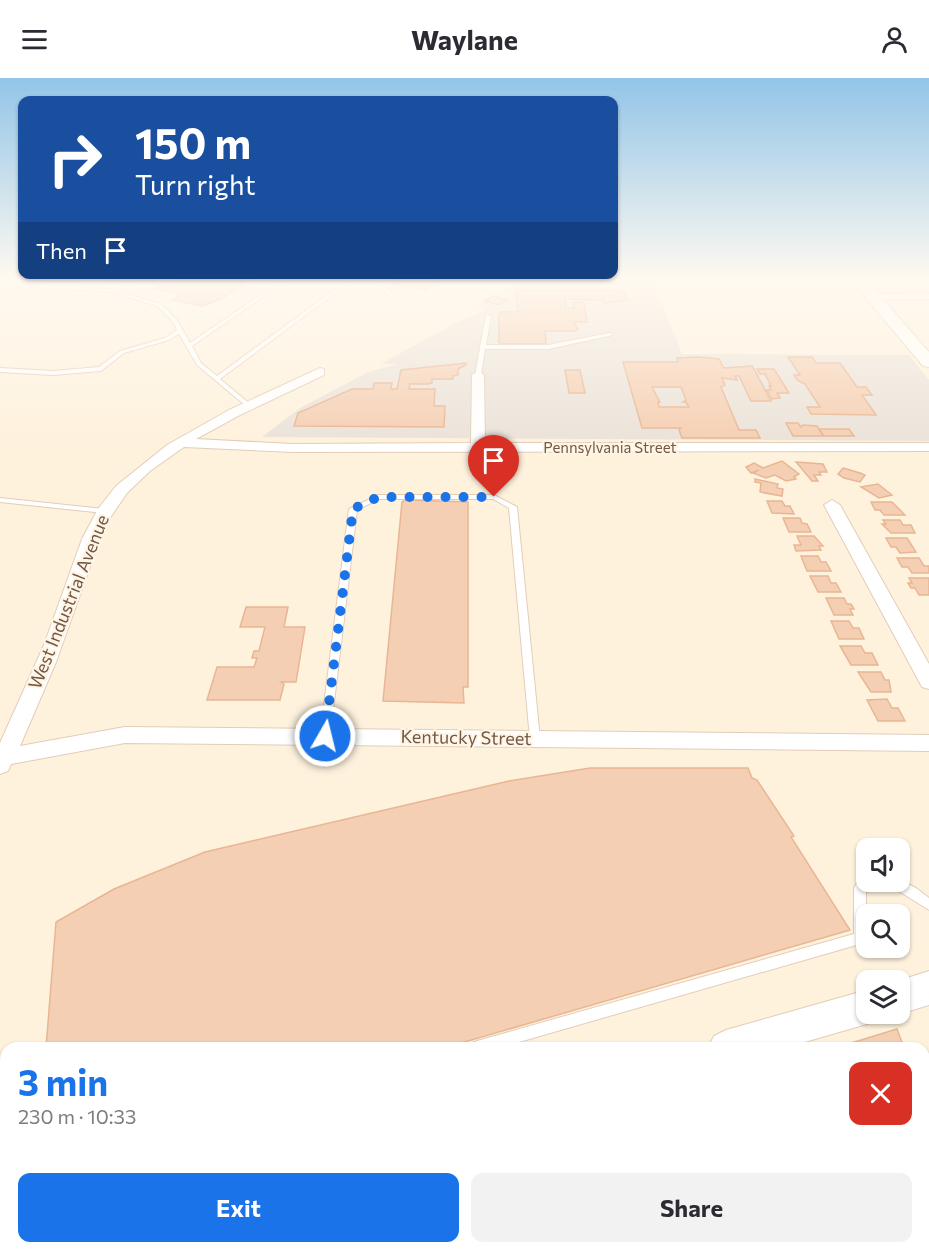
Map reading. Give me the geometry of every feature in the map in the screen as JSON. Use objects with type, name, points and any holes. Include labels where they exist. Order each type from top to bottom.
[{"type":"main road","points":[[905,334],[929,362]]},
{"type":"street","name":"West Industrial Avenue","points":[[2,760],[54,643],[91,540],[104,511],[131,481],[182,443],[248,405],[320,372]]},
{"type":"street","points":[[478,375],[478,448]]},
{"type":"street","name":"Pennsylvania Street","points":[[182,443],[292,448],[929,447]]},
{"type":"street","points":[[832,505],[929,682]]},
{"type":"street","name":"Kentucky Street","points":[[2,760],[125,735],[929,743]]},
{"type":"street","points":[[910,994],[929,988]]},
{"type":"street","points":[[747,1042],[856,1010]]},
{"type":"lane","points":[[0,370],[53,373],[101,369],[122,352],[167,339],[175,334]]},
{"type":"lane","points":[[182,334],[199,364],[248,405]]},
{"type":"lane","points":[[189,346],[207,334]]},
{"type":"lane","points":[[216,379],[277,334]]},
{"type":"lane","points":[[478,375],[485,334]]},
{"type":"lane","points":[[483,347],[548,347],[610,335]]},
{"type":"lane","points":[[325,736],[353,509],[378,497],[494,497],[513,507],[535,739]]},
{"type":"lane","points":[[1,499],[104,511]]},
{"type":"lane","points":[[498,1042],[860,938],[860,888],[876,884],[901,884],[929,905]]},
{"type":"shaded area","points":[[435,334],[674,334],[682,354],[909,355],[929,380],[929,441],[262,437],[300,408],[368,372],[399,364],[381,364]]},
{"type":"building","points":[[499,334],[545,334],[546,344],[501,344]]},
{"type":"building","points":[[788,357],[812,357],[816,363],[840,363],[857,387],[866,387],[872,395],[862,395],[876,415],[811,414],[807,407],[820,407],[805,384],[797,380],[794,375],[800,375]]},
{"type":"building","points":[[677,358],[719,359],[724,368],[752,366],[771,401],[751,401],[739,376],[735,376],[737,380],[722,378],[725,385],[721,387],[739,430],[756,430],[760,438],[682,438],[679,430],[681,428],[642,428],[623,362],[678,362]],"holes":[[[652,387],[681,387],[686,400],[683,402],[686,402],[689,407],[659,407],[658,402],[660,402]]]},
{"type":"building","points":[[466,363],[458,369],[458,375],[453,376],[453,379],[432,379],[432,383],[428,384],[410,384],[409,389],[435,389],[434,406],[445,406],[444,427],[294,426],[298,413],[352,389],[373,389],[374,383],[392,383],[391,389],[397,389],[401,370]]},
{"type":"building","points":[[757,369],[774,369],[789,393],[777,393],[780,398],[772,399],[767,390],[771,390],[769,386],[771,386],[765,374],[760,374]]},
{"type":"building","points":[[565,370],[580,370],[585,393],[569,393]]},
{"type":"building","points":[[786,423],[798,423],[801,427],[803,425],[817,426],[823,436],[793,436]]},
{"type":"building","points":[[819,429],[849,429],[854,436],[824,436]]},
{"type":"building","points":[[782,461],[799,474],[794,477],[796,479],[786,481],[775,475],[766,478],[753,473],[759,470],[751,473],[746,467],[754,463],[763,468]]},
{"type":"building","points":[[796,462],[823,464],[827,472],[814,475],[818,481],[812,481]]},
{"type":"building","points":[[843,468],[865,475],[860,482],[844,478],[838,474]]},
{"type":"building","points":[[755,479],[778,484],[777,488],[783,489],[782,496],[760,492],[761,483],[755,482]]},
{"type":"building","points":[[878,484],[892,495],[879,498],[861,487]]},
{"type":"building","points":[[406,500],[468,502],[468,687],[463,687],[464,703],[383,701],[402,502]]},
{"type":"building","points":[[767,501],[782,501],[785,506],[790,506],[794,514],[772,513]]},
{"type":"building","points":[[871,502],[892,502],[905,515],[884,515],[880,510],[875,510]]},
{"type":"building","points":[[783,518],[800,518],[811,532],[789,532]]},
{"type":"building","points":[[883,520],[900,520],[903,525],[911,525],[915,533],[891,533],[882,524],[886,524]]},
{"type":"building","points":[[797,536],[814,536],[823,546],[819,546],[821,550],[796,551],[794,545],[801,545]]},
{"type":"building","points":[[886,538],[907,538],[916,552],[900,553],[896,547],[891,547]]},
{"type":"building","points":[[801,556],[818,556],[821,562],[826,562],[831,571],[807,571]]},
{"type":"building","points":[[897,558],[919,558],[924,566],[929,566],[929,573],[912,573],[908,567],[902,567]]},
{"type":"building","points":[[810,576],[828,576],[831,583],[836,583],[841,592],[818,592]]},
{"type":"building","points":[[909,578],[929,578],[929,595],[919,595],[908,583],[912,583]]},
{"type":"building","points":[[826,598],[844,598],[847,604],[851,604],[854,609],[850,609],[853,615],[834,615]]},
{"type":"building","points":[[246,607],[288,607],[284,627],[305,627],[296,682],[281,682],[284,684],[280,700],[207,700],[217,667],[254,667],[257,658],[252,658],[254,651],[259,651],[265,627],[240,627]]},
{"type":"building","points":[[831,621],[849,621],[853,628],[859,628],[864,639],[839,639]]},
{"type":"building","points":[[840,646],[861,646],[865,653],[872,653],[878,665],[851,665]]},
{"type":"building","points":[[858,672],[881,672],[885,680],[889,680],[891,692],[871,692]]},
{"type":"building","points":[[887,699],[892,708],[898,708],[905,721],[878,721],[867,700]]},
{"type":"building","points":[[590,768],[748,768],[752,778],[757,780],[794,836],[791,837],[850,930],[465,1042],[46,1042],[56,922],[114,889],[205,852],[509,781]]},
{"type":"building","points":[[897,1029],[902,1042],[855,1042]]},
{"type":"route","points":[[325,736],[353,509],[378,497],[494,497]]}]
